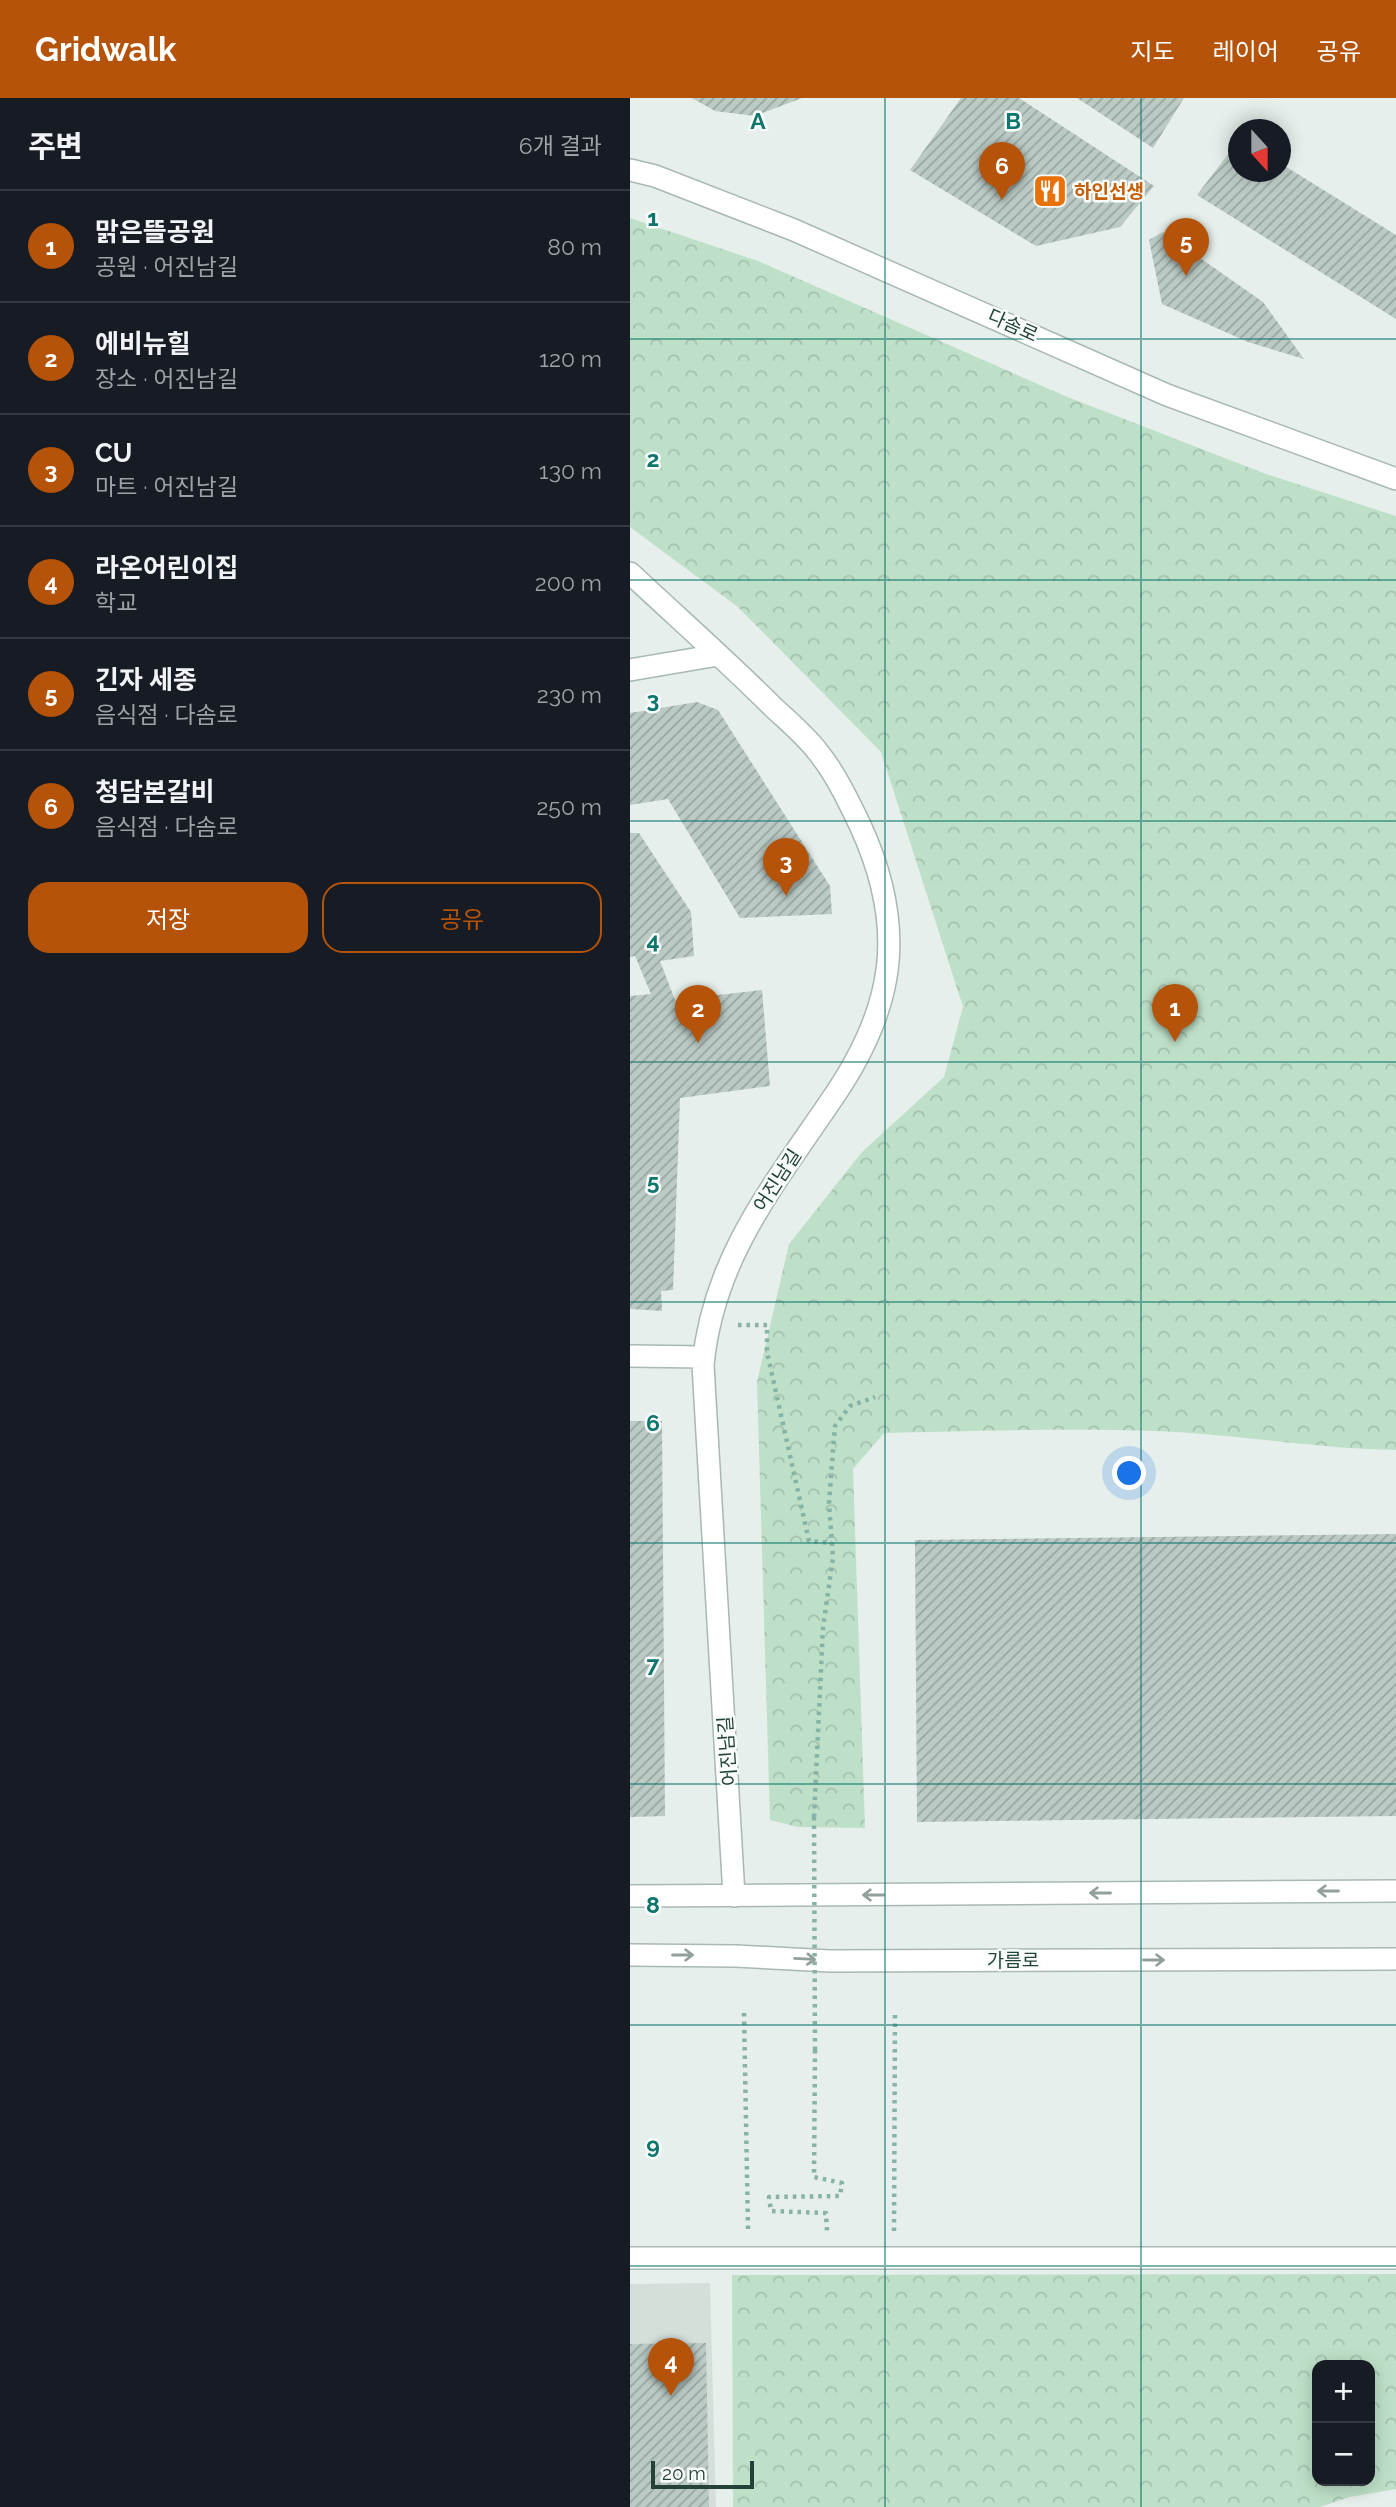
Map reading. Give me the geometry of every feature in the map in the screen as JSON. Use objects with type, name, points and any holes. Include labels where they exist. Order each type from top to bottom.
[{"type":"street","name":"다솜로","points":[[630,170],[655,176],[794,230],[1167,395],[1396,479]]},
{"type":"street","name":"어진남길","points":[[630,573],[818,751],[846,797],[875,858],[890,914],[888,976],[872,1026],[832,1100],[779,1171],[741,1237],[718,1296],[704,1357],[734,1896]]},
{"type":"street","points":[[630,670],[718,655]]},
{"type":"street","points":[[630,1356],[704,1357]]},
{"type":"street","points":[[630,1896],[1396,1891]]},
{"type":"street","name":"가름로","points":[[630,1955],[736,1955],[830,1961],[1396,1959]]},
{"type":"street","points":[[630,2258],[1396,2258]]},
{"type":"path","points":[[710,1324],[767,1325],[767,1352],[809,1541],[832,1543]]},
{"type":"path","points":[[827,2231],[826,2213],[771,2211],[769,2197],[841,2196],[842,2183],[814,2177],[814,1817],[823,1627],[833,1558],[829,1503],[835,1426],[850,1406],[874,1397]]},
{"type":"path","points":[[744,2013],[748,2229]]},
{"type":"path","points":[[894,2232],[895,2014]]},
{"type":"shaded area","points":[[710,2283],[716,2507],[630,2507],[630,2284]]},
{"type":"green space","points":[[630,218],[758,261],[1065,396],[1266,474],[1396,516],[1396,1450],[1156,1431],[884,1433],[853,1469],[865,1828],[798,1827],[770,1820],[757,1382],[789,1244],[862,1152],[944,1077],[963,1007],[881,752],[738,607],[630,527]]},
{"type":"green space","points":[[1396,2274],[1396,2489],[1350,2497],[1320,2507],[733,2507],[732,2275]]},
{"type":"building","points":[[692,98],[802,98],[755,116],[715,111]]},
{"type":"building","points":[[961,98],[1019,98],[1154,186],[1120,227],[1036,246],[910,170]]},
{"type":"building","points":[[1077,98],[1184,98],[1153,148]]},
{"type":"building","points":[[1228,154],[1228,182],[1291,182],[1291,170],[1396,235],[1396,319],[1197,195]]},
{"type":"building","points":[[1163,232],[1263,302],[1304,359],[1248,342],[1162,304],[1149,240]]},
{"type":"building","points":[[697,702],[718,710],[830,886],[832,914],[740,918],[668,799],[630,805],[630,713]]},
{"type":"building","points":[[630,833],[639,833],[691,912],[694,956],[660,961],[675,1000],[762,990],[770,1086],[680,1098],[673,1290],[661,1291],[662,1311],[630,1309],[630,996],[651,994],[635,956],[630,957]]},
{"type":"building","points":[[630,1421],[662,1421],[665,1816],[630,1817]]},
{"type":"building","points":[[1396,1534],[1396,1816],[917,1822],[915,1540]]},
{"type":"building","points":[[706,2343],[709,2507],[630,2507],[630,2344]]},
{"type":"place","name":"하인선생","points":[[1050,191]]},
{"type":"place","name":"청담본갈비","points":[[1002,200]]},
{"type":"place","name":"긴자 세종","points":[[1186,276]]},
{"type":"place","name":"CU","points":[[786,896]]},
{"type":"place","name":"맑은뜰공원","points":[[1175,1042]]},
{"type":"place","name":"에비뉴힐","points":[[698,1043]]},
{"type":"place","name":"라온어린이집","points":[[671,2396]]}]
